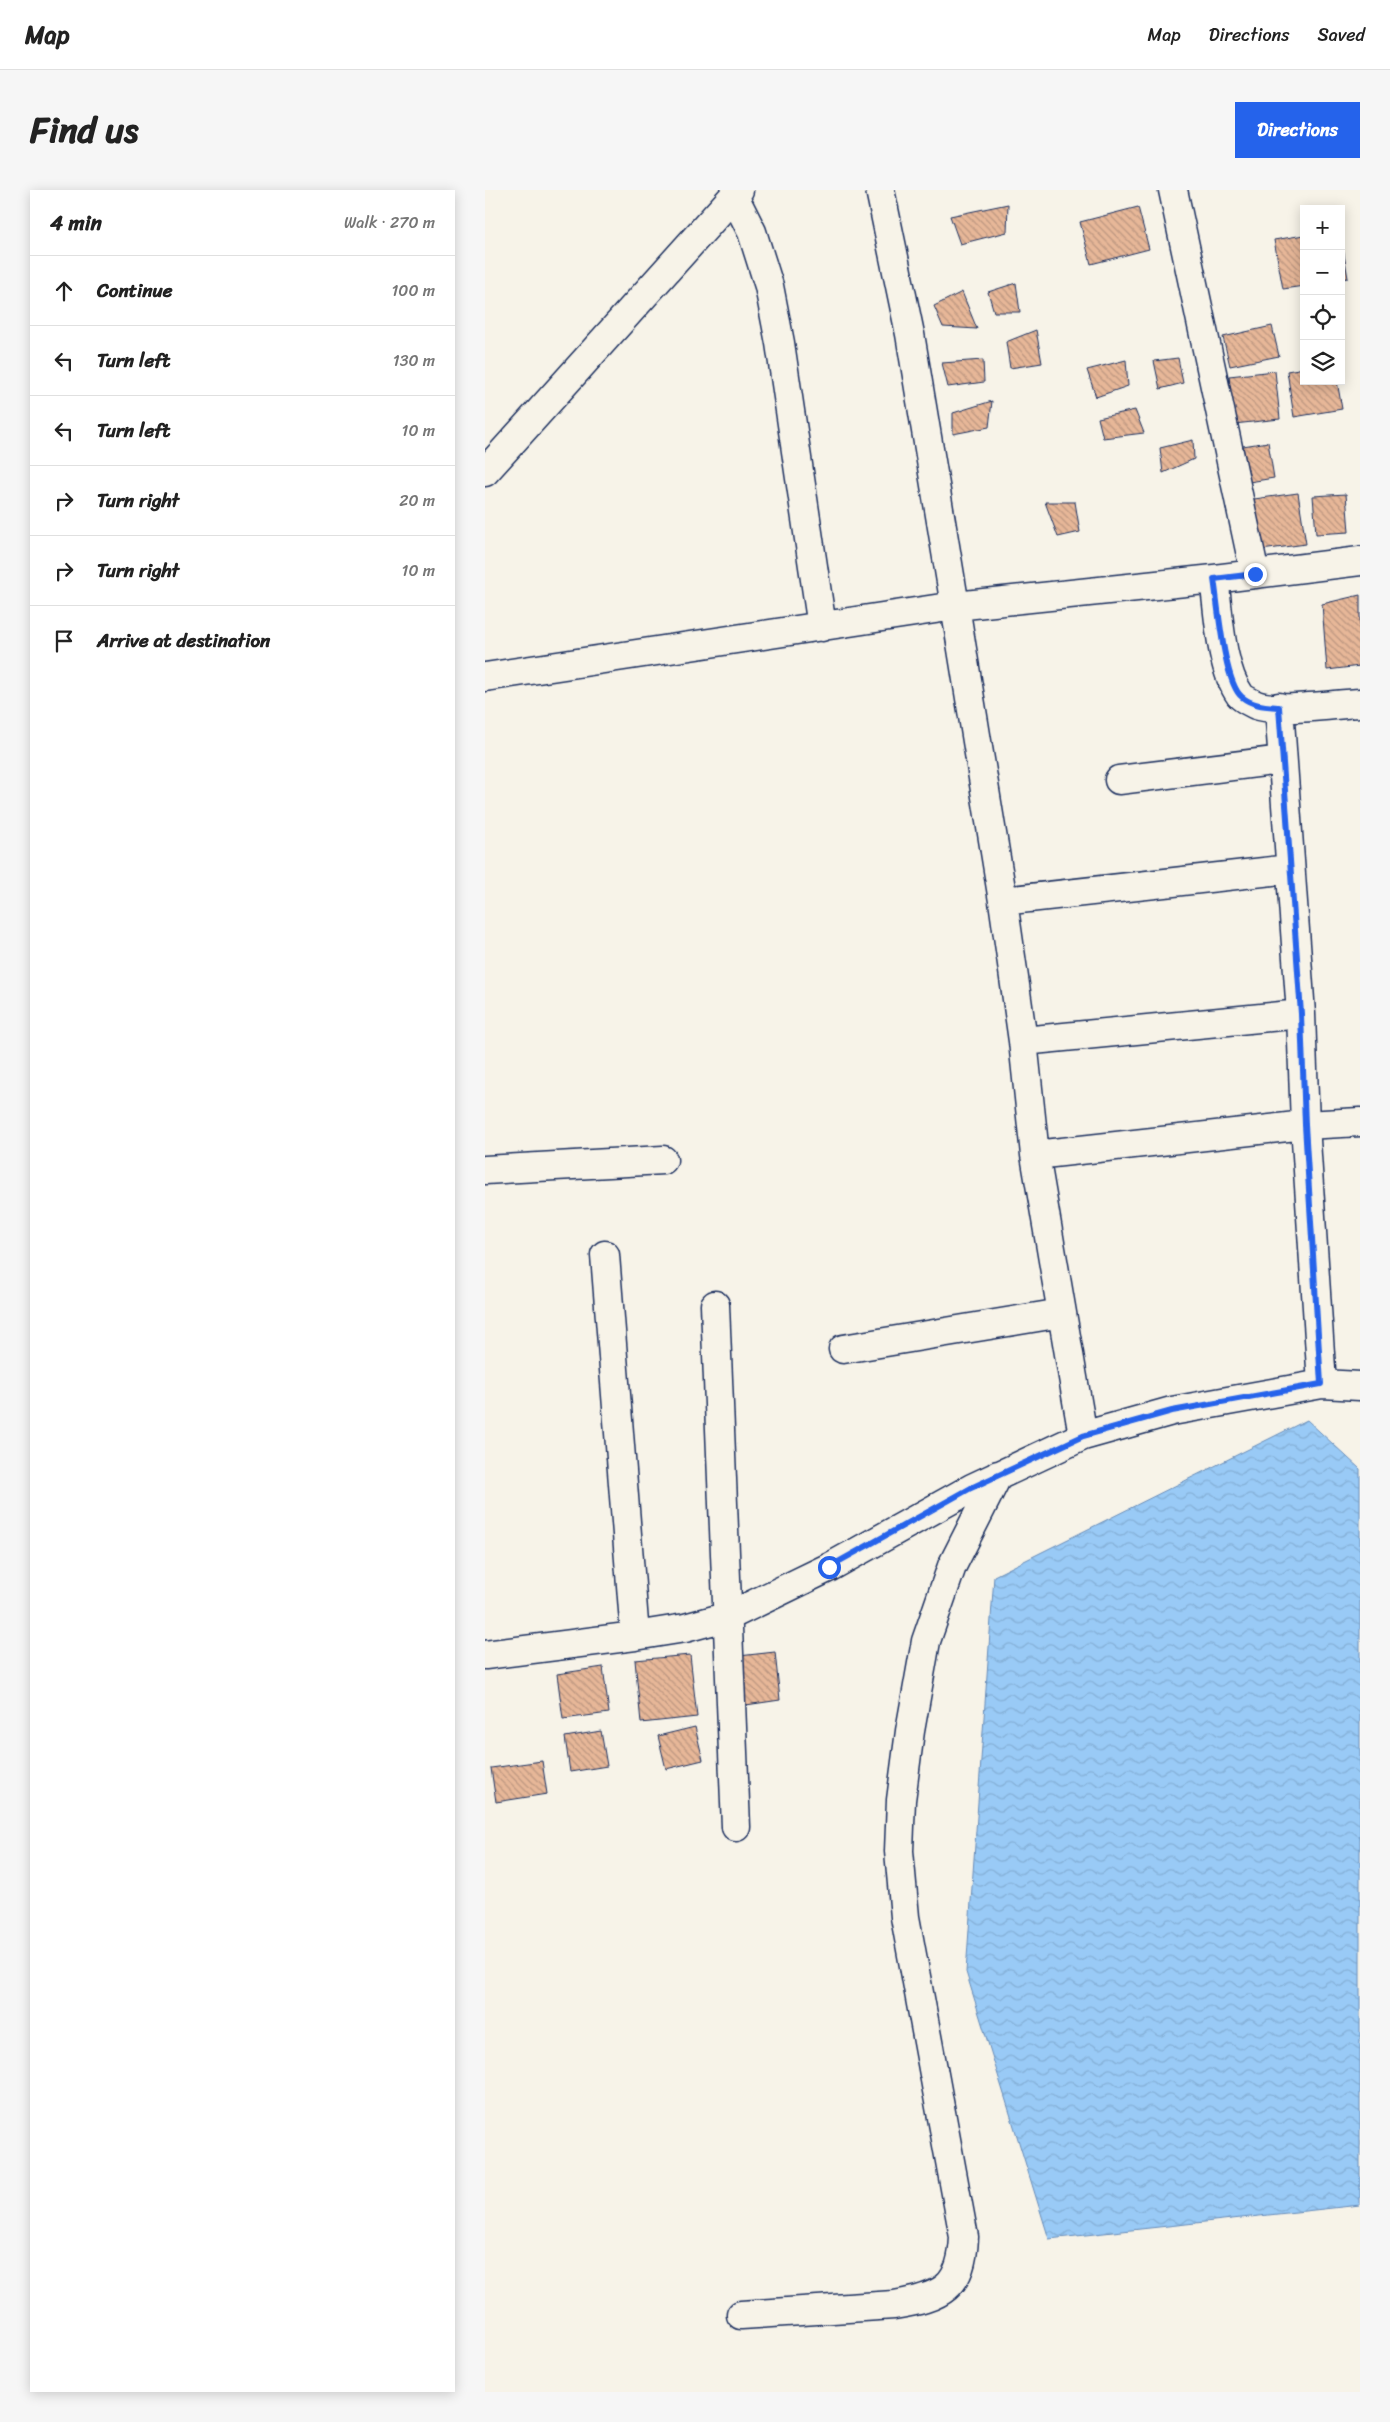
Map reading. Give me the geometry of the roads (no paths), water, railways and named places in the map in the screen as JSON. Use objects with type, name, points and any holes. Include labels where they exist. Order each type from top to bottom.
[{"type":"street","points":[[879,190],[910,334],[955,606],[1003,901],[1023,1041],[1035,1155],[1083,1436]]},
{"type":"street","points":[[1173,190],[1255,574]]},
{"type":"street","points":[[485,472],[736,193],[752,232],[769,286],[780,343],[822,627]]},
{"type":"street","points":[[485,678],[955,606],[1214,579],[1360,561]]},
{"type":"street","points":[[1214,579],[1224,650],[1234,684],[1241,696],[1257,705],[1279,707],[1360,703]]},
{"type":"street","points":[[1279,707],[1301,1014],[1305,1125],[1321,1384]]},
{"type":"street","points":[[1119,780],[1282,760]]},
{"type":"street","points":[[1003,901],[1290,869]]},
{"type":"street","points":[[1023,1041],[1301,1014]]},
{"type":"street","points":[[1035,1155],[1305,1125],[1360,1122]]},
{"type":"street","points":[[485,1170],[663,1160]]},
{"type":"street","points":[[605,1255],[635,1636]]},
{"type":"street","points":[[715,1305],[736,1827]]},
{"type":"street","points":[[843,1349],[1061,1313]]},
{"type":"street","points":[[485,1655],[635,1636],[685,1628],[729,1616],[829,1567],[998,1475],[1083,1436],[1172,1411],[1321,1384],[1360,1386]]},
{"type":"street","points":[[741,2315],[894,2305],[919,2301],[939,2292],[955,2279],[963,2260],[964,2237],[905,1917],[899,1851],[901,1800],[910,1731],[926,1640],[952,1566],[998,1475]]},
{"type":"water","points":[[1307,1420],[1360,1469],[1360,2205],[1049,2239],[966,1972],[994,1576]]}]
